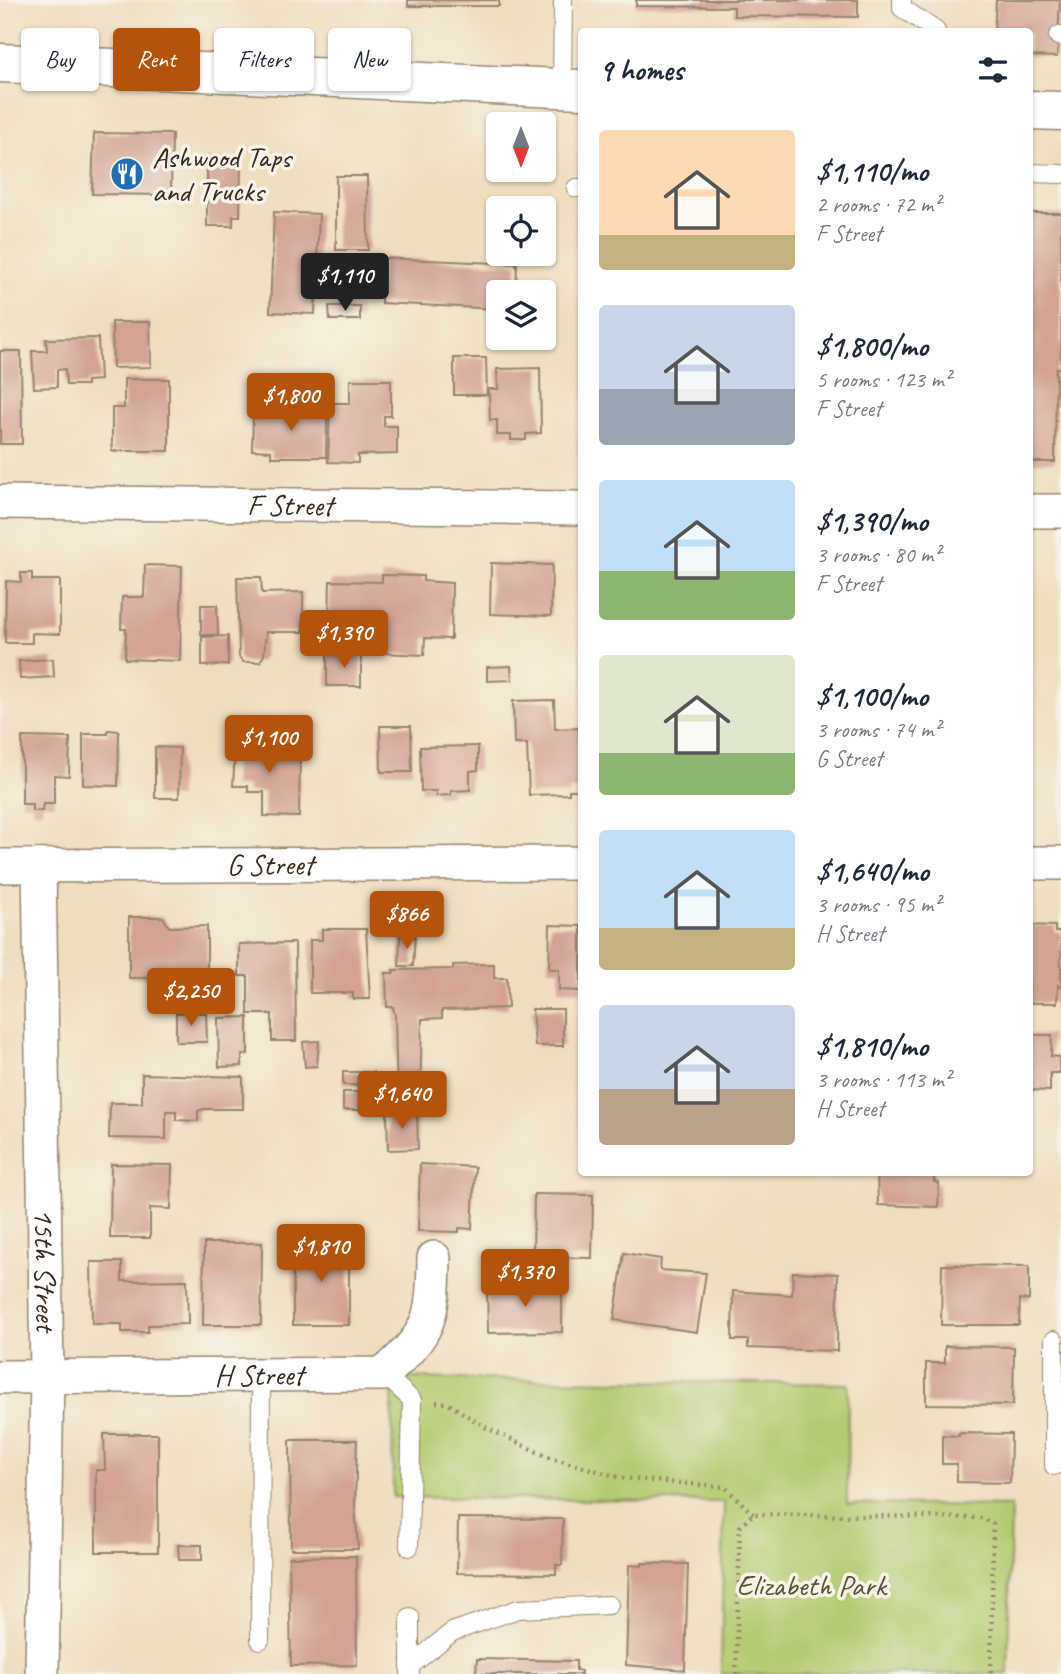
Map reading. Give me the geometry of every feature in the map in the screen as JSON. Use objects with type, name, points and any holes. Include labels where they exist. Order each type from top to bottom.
[{"type":"main road","points":[[0,63],[571,89]]},
{"type":"main road","points":[[1033,110],[1061,111]]},
{"type":"street","name":"F Street","points":[[0,502],[578,508]]},
{"type":"street","points":[[1033,511],[1061,511]]},
{"type":"street","name":"G Street","points":[[0,866],[578,863]]},
{"type":"street","points":[[1033,863],[1061,863]]},
{"type":"street","name":"15th Street","points":[[39,866],[47,1375],[42,1674]]},
{"type":"street","points":[[384,1374],[415,1345],[433,1308],[434,1258]]},
{"type":"street","name":"H Street","points":[[0,1377],[384,1374]]},
{"type":"lane","points":[[563,0],[571,89]]},
{"type":"lane","points":[[902,0],[902,8],[933,28]]},
{"type":"lane","points":[[1033,173],[1061,174]]},
{"type":"lane","points":[[1054,1340],[1057,1402],[1054,1466]]},
{"type":"lane","points":[[260,1640],[261,1374]]},
{"type":"lane","points":[[384,1374],[412,1400],[409,1547]]},
{"type":"lane","points":[[410,1670],[452,1632],[518,1609],[609,1605]]},
{"type":"lane","points":[[410,1617],[410,1670]]},
{"type":"path","points":[[412,1400],[447,1403],[485,1427],[548,1457],[622,1478],[725,1487],[753,1514],[982,1518],[993,1524],[991,1674]]},
{"type":"path","points":[[736,1674],[740,1527],[753,1514]]},
{"type":"green space","name":"Elizabeth Park","points":[[392,1378],[848,1384],[847,1504],[1011,1506],[1008,1674],[721,1674],[724,1502],[393,1497]]},
{"type":"building","points":[[408,0],[499,0],[499,6],[408,6]]},
{"type":"building","points":[[636,0],[858,0],[858,17],[734,16],[734,7],[636,6]]},
{"type":"building","points":[[996,0],[1060,0],[1057,57],[1033,56],[1033,28],[994,28]]},
{"type":"building","points":[[94,133],[172,134],[171,195],[92,194]]},
{"type":"building","points":[[207,159],[241,160],[240,216],[233,216],[233,226],[207,226]]},
{"type":"building","points":[[336,176],[367,176],[368,250],[336,250]]},
{"type":"building","points":[[274,212],[319,214],[315,314],[270,312]]},
{"type":"building","points":[[1033,213],[1061,213],[1061,368],[1056,368],[1055,462],[1033,462]]},
{"type":"building","points":[[383,258],[517,266],[516,280],[486,280],[486,308],[381,303]]},
{"type":"building","points":[[329,306],[360,306],[360,320],[330,320]]},
{"type":"building","points":[[112,322],[150,322],[151,367],[113,368]]},
{"type":"building","points":[[98,338],[100,380],[87,381],[87,385],[66,385],[65,369],[57,370],[57,387],[34,388],[32,351],[47,351],[46,339]]},
{"type":"building","points":[[0,351],[21,351],[22,444],[0,444]]},
{"type":"building","points":[[454,358],[486,358],[487,395],[454,395]]},
{"type":"building","points":[[540,368],[541,433],[526,434],[526,440],[511,440],[511,435],[497,435],[497,420],[490,420],[489,389],[498,389],[497,369]]},
{"type":"building","points":[[124,379],[169,379],[169,451],[112,451],[112,408],[124,408]]},
{"type":"building","points":[[350,380],[391,380],[391,416],[384,416],[384,426],[397,426],[397,454],[358,455],[358,463],[328,462],[330,403],[350,403]]},
{"type":"building","points":[[298,402],[317,402],[316,415],[327,415],[326,457],[271,457],[271,451],[252,450],[253,413],[298,414]]},
{"type":"building","points":[[491,563],[552,565],[551,616],[490,614]]},
{"type":"building","points":[[145,565],[182,566],[180,661],[125,659],[126,629],[121,629],[122,597],[144,597]]},
{"type":"building","points":[[21,573],[32,573],[32,580],[60,580],[60,634],[32,633],[32,643],[5,643],[6,581],[21,582]]},
{"type":"building","points":[[382,575],[423,576],[423,581],[452,583],[451,639],[425,638],[424,655],[382,653],[382,639],[378,639],[378,627],[369,627],[369,622],[329,621],[330,581],[382,582]]},
{"type":"building","points":[[237,577],[261,577],[262,593],[303,592],[303,632],[266,632],[264,655],[260,662],[243,662],[239,657]]},
{"type":"building","points":[[201,605],[217,605],[218,635],[201,635]]},
{"type":"building","points":[[228,636],[228,665],[202,666],[202,637]]},
{"type":"building","points":[[327,653],[361,653],[361,686],[327,686]]},
{"type":"building","points":[[53,659],[54,677],[20,679],[19,661]]},
{"type":"building","points":[[511,666],[512,680],[487,681],[487,667]]},
{"type":"building","points":[[554,700],[555,729],[578,728],[578,790],[569,790],[569,794],[529,795],[527,744],[514,744],[513,701]]},
{"type":"building","points":[[380,726],[411,726],[412,772],[381,772]]},
{"type":"building","points":[[108,730],[119,731],[118,786],[83,785],[83,734],[108,734]]},
{"type":"building","points":[[236,734],[259,734],[259,748],[300,748],[299,817],[264,816],[264,792],[248,792],[248,786],[233,786]]},
{"type":"building","points":[[22,737],[70,738],[69,776],[54,775],[54,804],[43,804],[42,811],[32,811],[32,804],[22,804]]},
{"type":"building","points":[[478,746],[478,770],[470,771],[470,790],[451,791],[451,795],[436,796],[436,791],[421,791],[420,747]]},
{"type":"building","points":[[155,747],[180,748],[179,798],[155,798]]},
{"type":"building","points":[[129,917],[163,917],[169,927],[207,926],[207,977],[129,978]]},
{"type":"building","points":[[550,925],[578,926],[578,991],[559,990],[559,969],[549,969]]},
{"type":"building","points":[[1033,925],[1055,926],[1055,932],[1061,932],[1061,986],[1058,985],[1057,1003],[1033,1003]]},
{"type":"building","points":[[322,929],[366,929],[370,999],[353,999],[353,993],[310,993],[310,940],[322,940]]},
{"type":"building","points":[[400,936],[415,936],[413,966],[399,966]]},
{"type":"building","points":[[295,943],[296,1041],[272,1041],[272,1014],[248,1014],[248,976],[239,976],[239,944]]},
{"type":"building","points":[[494,964],[494,978],[507,978],[508,1008],[442,1010],[442,1018],[422,1019],[420,1100],[397,1101],[395,1016],[393,1007],[387,1007],[386,973],[394,973],[393,970],[453,969],[453,965]]},
{"type":"building","points":[[532,1009],[563,1009],[563,1046],[535,1046]]},
{"type":"building","points":[[176,1013],[206,1013],[207,1042],[176,1042]]},
{"type":"building","points":[[248,1017],[248,1054],[242,1055],[242,1066],[219,1067],[218,1018]]},
{"type":"building","points":[[1033,1035],[1052,1035],[1051,1056],[1059,1057],[1059,1073],[1050,1073],[1050,1091],[1033,1090]]},
{"type":"building","points":[[319,1041],[317,1066],[305,1067],[303,1042]]},
{"type":"building","points":[[343,1072],[374,1072],[374,1086],[343,1085]]},
{"type":"building","points":[[142,1074],[243,1077],[243,1109],[204,1109],[198,1111],[198,1121],[176,1120],[176,1111],[166,1111],[166,1139],[109,1138],[110,1103],[142,1103]]},
{"type":"building","points":[[343,1092],[369,1092],[369,1110],[343,1110]]},
{"type":"building","points":[[387,1113],[417,1113],[418,1149],[388,1150]]},
{"type":"building","points":[[111,1164],[172,1165],[171,1209],[150,1208],[150,1238],[110,1238]]},
{"type":"building","points":[[420,1164],[475,1167],[472,1229],[459,1228],[459,1232],[418,1231]]},
{"type":"building","points":[[877,1176],[934,1176],[934,1182],[939,1183],[938,1207],[878,1205]]},
{"type":"building","points":[[534,1194],[593,1195],[592,1258],[533,1257]]},
{"type":"building","points":[[204,1243],[262,1243],[261,1325],[203,1325]]},
{"type":"building","points":[[293,1243],[349,1243],[349,1325],[293,1325]]},
{"type":"building","points":[[624,1253],[661,1259],[660,1270],[706,1273],[697,1332],[614,1320]]},
{"type":"building","points":[[91,1262],[122,1262],[122,1281],[187,1280],[188,1324],[148,1325],[148,1332],[122,1332],[122,1324],[92,1324]]},
{"type":"building","points":[[942,1265],[1029,1266],[1029,1300],[1020,1299],[1019,1325],[941,1325]]},
{"type":"building","points":[[793,1272],[838,1274],[837,1351],[748,1348],[748,1340],[732,1340],[733,1291],[792,1295]]},
{"type":"building","points":[[487,1285],[562,1285],[562,1332],[488,1333]]},
{"type":"building","points":[[945,1346],[1014,1347],[1013,1405],[926,1404],[926,1363],[945,1363]]},
{"type":"building","points":[[959,1433],[1011,1434],[1010,1483],[957,1482],[957,1464],[942,1464],[942,1435],[959,1436]]},
{"type":"building","points":[[104,1434],[158,1434],[158,1552],[96,1552],[96,1470],[105,1470]]},
{"type":"building","points":[[290,1440],[357,1440],[355,1505],[358,1549],[291,1549]]},
{"type":"building","points":[[458,1518],[563,1519],[562,1565],[556,1565],[556,1574],[457,1573]]},
{"type":"building","points":[[178,1545],[202,1545],[202,1560],[179,1560]]},
{"type":"building","points":[[356,1556],[357,1665],[291,1666],[289,1557]]},
{"type":"building","points":[[642,1563],[688,1564],[685,1670],[626,1665],[629,1565],[642,1566]]},
{"type":"building","points":[[477,1659],[576,1661],[576,1670],[581,1671],[581,1674],[476,1674]]},
{"type":"place","name":"Ashwood Taps and Trucks","points":[[127,174]]}]
